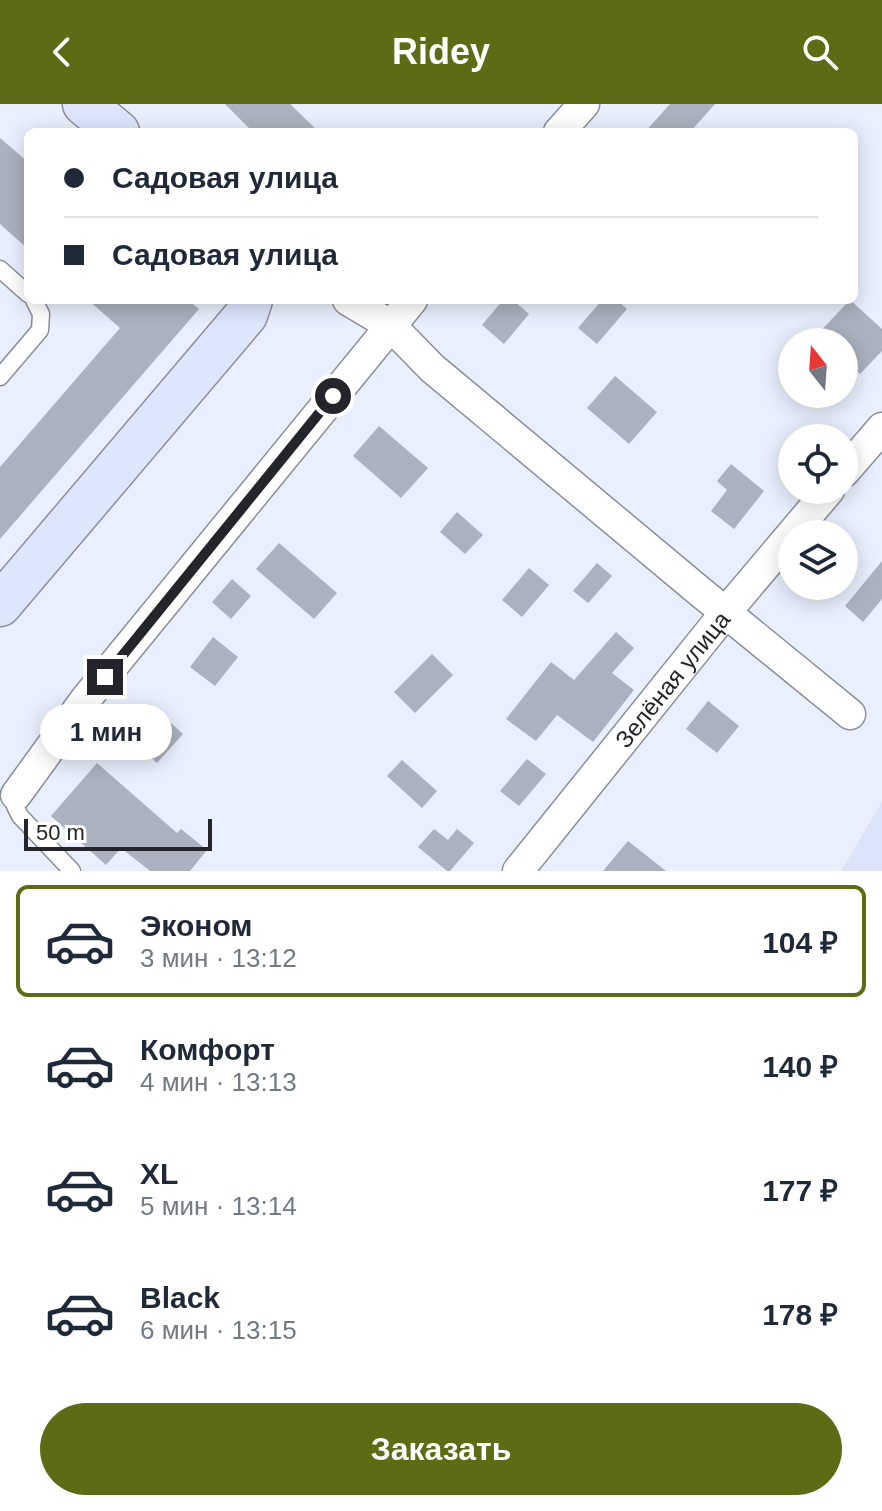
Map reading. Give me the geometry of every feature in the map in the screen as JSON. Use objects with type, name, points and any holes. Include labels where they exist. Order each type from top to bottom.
[{"type":"main road","points":[[84,104],[113,128]]},
{"type":"main road","points":[[0,605],[246,315],[250,304]]},
{"type":"street","points":[[563,128],[584,104]]},
{"type":"street","points":[[355,304],[390,325],[432,368],[850,714]]},
{"type":"street","points":[[16,795],[85,700],[408,304]]},
{"type":"street","points":[[858,456],[882,428]]},
{"type":"street","name":"Зелёная улица","points":[[518,871],[726,612],[817,504]]},
{"type":"lane","points":[[0,269],[24,290]]},
{"type":"lane","points":[[0,377],[40,330],[41,314],[36,304]]},
{"type":"lane","points":[[16,795],[15,806],[20,816],[72,871]]},
{"type":"shaded area","points":[[882,802],[882,871],[841,871]]},
{"type":"building","points":[[225,104],[290,104],[315,128],[249,128]]},
{"type":"building","points":[[670,104],[715,104],[694,128],[649,128]]},
{"type":"building","points":[[0,138],[24,159],[24,245],[0,224]]},
{"type":"building","points":[[93,304],[193,304],[199,309],[0,539],[0,467],[120,328]]},
{"type":"building","points":[[500,304],[518,304],[529,314],[504,344],[482,325]]},
{"type":"building","points":[[599,304],[621,304],[627,309],[597,344],[578,328]]},
{"type":"building","points":[[846,304],[854,304],[882,329],[882,351],[860,374],[858,328],[823,328]]},
{"type":"building","points":[[615,376],[657,412],[629,444],[587,408]]},
{"type":"building","points":[[379,426],[428,468],[401,498],[353,456]]},
{"type":"building","points":[[731,464],[764,491],[734,529],[711,511],[727,490],[717,481]]},
{"type":"building","points":[[457,512],[483,535],[465,554],[440,532]]},
{"type":"building","points":[[279,543],[337,593],[314,619],[256,569]]},
{"type":"building","points":[[882,561],[882,599],[863,622],[845,606],[850,600],[858,600],[858,590]]},
{"type":"building","points":[[597,563],[612,576],[588,603],[573,591]]},
{"type":"building","points":[[529,568],[549,585],[522,617],[502,600]]},
{"type":"building","points":[[232,579],[251,596],[231,619],[212,602]]},
{"type":"building","points":[[616,632],[634,648],[612,673],[634,690],[593,742],[557,715],[536,741],[506,719],[551,662],[574,680]]},
{"type":"building","points":[[213,637],[238,657],[215,686],[190,667]]},
{"type":"building","points":[[432,654],[453,675],[415,713],[394,692]]},
{"type":"building","points":[[708,701],[739,726],[717,753],[686,729]]},
{"type":"building","points":[[150,704],[183,734],[157,763],[124,732]]},
{"type":"building","points":[[527,759],[546,774],[519,806],[500,791]]},
{"type":"building","points":[[402,760],[437,791],[422,808],[387,776]]},
{"type":"building","points":[[97,763],[177,833],[181,829],[207,850],[190,871],[150,871],[121,848],[106,865],[51,816]]},
{"type":"building","points":[[434,829],[448,840],[457,829],[474,843],[450,871],[418,847]]},
{"type":"building","points":[[628,841],[666,871],[603,871]]},
{"type":"route","points":[[105,677],[333,396]]}]
